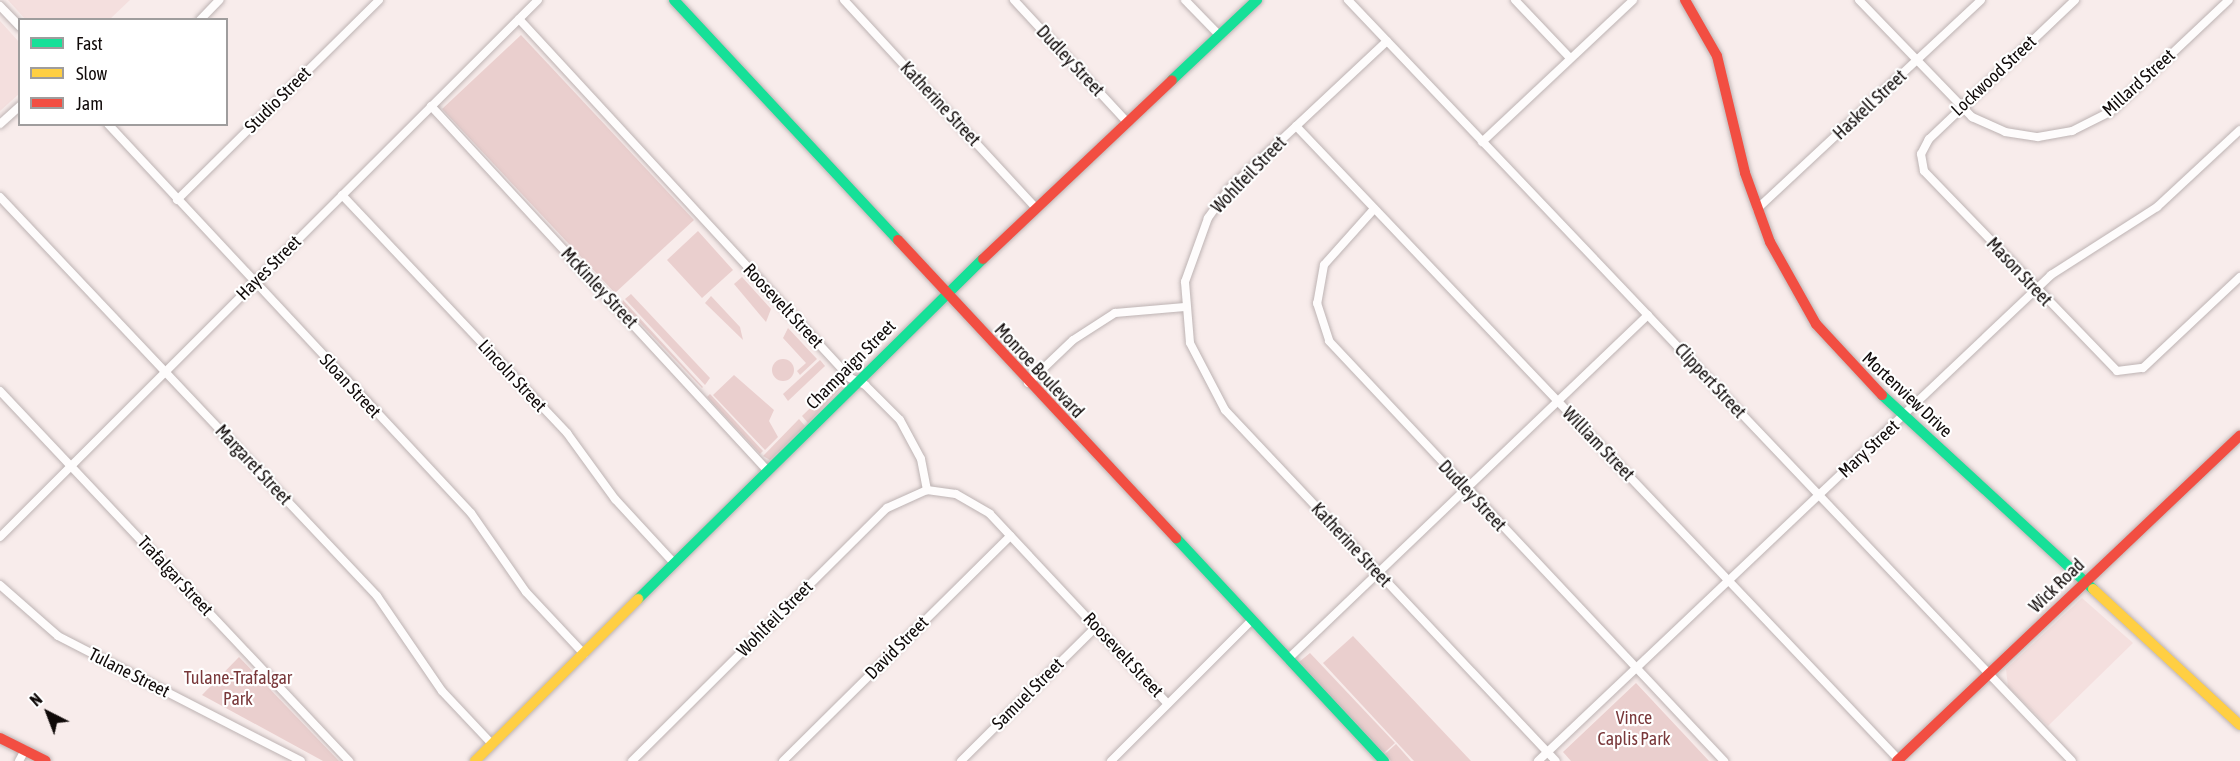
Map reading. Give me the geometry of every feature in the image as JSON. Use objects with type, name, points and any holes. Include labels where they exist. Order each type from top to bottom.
[{"type":"street","points":[[202,18],[219,0]]},
{"type":"street","name":"Studio Street","points":[[177,200],[379,0]]},
{"type":"street","name":"Hayes Street","points":[[0,537],[538,0]]},
{"type":"street","name":"Monroe Boulevard","points":[[674,0],[1028,383],[1384,761]]},
{"type":"street","name":"Katherine Street","points":[[844,0],[1036,208]]},
{"type":"street","name":"Dudley Street","points":[[1014,0],[1127,122]]},
{"type":"street","points":[[1185,0],[1219,35]]},
{"type":"street","name":"Champaign Street","points":[[475,761],[945,294],[1257,0]]},
{"type":"street","name":"Clippert Street","points":[[1348,0],[1987,676],[2072,761]]},
{"type":"street","points":[[1515,0],[1570,58]]},
{"type":"street","points":[[1482,142],[1633,0]]},
{"type":"street","name":"Mortenview Drive","points":[[1685,0],[1717,56],[1757,209],[1784,273],[1816,324],[1905,416],[2240,725]]},
{"type":"street","name":"Millard Street","points":[[1859,0],[1961,108],[1988,126],[2020,135],[2055,135],[2086,126],[2110,112],[2229,0]]},
{"type":"street","name":"Haskell Street","points":[[1757,209],[1981,0]]},
{"type":"street","name":"Lockwood Street","points":[[1921,157],[1924,144],[2075,0]]},
{"type":"street","points":[[0,6],[18,25]]},
{"type":"street","name":"Roosevelt Street","points":[[519,19],[913,439],[927,490],[974,502],[1010,536],[1168,704]]},
{"type":"street","name":"Wohlfeil Street","points":[[1185,307],[1190,261],[1208,218],[1296,126],[1387,41]]},
{"type":"street","name":"McKinley Street","points":[[431,106],[768,471]]},
{"type":"street","points":[[0,124],[18,108]]},
{"type":"street","name":"Sloan Street","points":[[110,126],[471,513],[516,578],[584,654]]},
{"type":"street","name":"William Street","points":[[1296,126],[1898,760]]},
{"type":"street","name":"Mary Street","points":[[1538,761],[2036,290],[2067,263],[2157,207],[2240,130]]},
{"type":"street","name":"Mason Street","points":[[1921,157],[1927,175],[2110,367],[2130,372],[2147,365],[2240,277]]},
{"type":"street","name":"Lincoln Street","points":[[342,195],[567,433],[615,499],[674,563]]},
{"type":"street","name":"Margaret Street","points":[[0,197],[377,596],[442,691],[492,744]]},
{"type":"street","name":"Dudley Street","points":[[1374,209],[1324,265],[1317,295],[1322,326],[1339,355],[1724,761]]},
{"type":"street","points":[[1028,383],[1073,340],[1115,313],[1185,307]]},
{"type":"street","name":"Katherine Street","points":[[1185,307],[1190,343],[1214,395],[1556,761]]},
{"type":"street","points":[[1288,659],[1648,315]]},
{"type":"street","name":"Trafalgar Street","points":[[0,391],[349,761]]},
{"type":"street","name":"Wick Road","points":[[1898,760],[2240,435]]},
{"type":"street","name":"Wohlfeil Street","points":[[632,761],[887,508],[927,490]]},
{"type":"street","name":"David Street","points":[[783,761],[1010,536]]},
{"type":"street","name":"Tulane Street","points":[[0,585],[58,636],[301,761]]},
{"type":"street","points":[[1111,761],[1251,621]]},
{"type":"street","name":"Samuel Street","points":[[961,761],[1095,627]]},
{"type":"street","points":[[0,738],[46,761]]},
{"type":"street","points":[[19,761],[25,750]]},
{"type":"shaded area","points":[[8,0],[130,0],[111,18],[24,18]]},
{"type":"shaded area","points":[[0,21],[18,41],[18,95],[0,111]]},
{"type":"shaded area","points":[[2082,598],[2133,643],[2048,726],[2008,687],[2006,669]]},
{"type":"green space","points":[[521,35],[694,220],[615,293],[442,109]]},
{"type":"green space","points":[[698,231],[733,270],[702,298],[667,260]]},
{"type":"green space","points":[[742,277],[771,309],[766,322],[734,284]]},
{"type":"green space","points":[[631,294],[710,378],[705,385],[625,299]]},
{"type":"green space","points":[[711,296],[740,327],[743,340],[705,303]]},
{"type":"green space","points":[[623,300],[703,387],[702,388],[622,304]]},
{"type":"green space","points":[[788,328],[817,359],[800,375],[797,371],[806,363],[783,338]]},
{"type":"green space","points":[[783,359],[791,362],[794,370],[791,378],[783,381],[775,378],[772,370],[775,362]]},
{"type":"green space","points":[[820,360],[825,366],[788,401],[783,394]]},
{"type":"green space","points":[[734,375],[774,410],[769,421],[778,437],[765,450],[713,395]]},
{"type":"green space","points":[[837,382],[842,387],[808,423],[802,416]]},
{"type":"green space","points":[[710,394],[763,451],[760,454],[707,397]]},
{"type":"green space","points":[[799,419],[805,426],[770,460],[763,456]]},
{"type":"green space","points":[[1353,636],[1471,761],[1414,761],[1323,663]]},
{"type":"green space","points":[[1310,653],[1395,743],[1384,753],[1299,662]]},
{"type":"green space","name":"Tulane-Trafalgar Park","points":[[239,657],[339,761],[323,761],[202,695]]},
{"type":"green space","name":"Vince Caplis Park","points":[[1636,683],[1709,761],[1571,761],[1563,752]]},
{"type":"green space","points":[[1396,744],[1411,761],[1391,761],[1385,754]]},
{"type":"traffic: fast","points":[[674,0],[898,240]]},
{"type":"traffic: fast","points":[[1172,80],[1257,0]]},
{"type":"traffic: fast","points":[[638,599],[983,259]]},
{"type":"traffic: fast","points":[[1882,395],[2093,589]]},
{"type":"traffic: fast","points":[[1176,538],[1384,761]]},
{"type":"traffic: slow","points":[[2093,589],[2240,725]]},
{"type":"traffic: slow","points":[[475,761],[638,599]]},
{"type":"traffic: jam","points":[[1685,0],[1717,56],[1745,173],[1770,242],[1816,324],[1882,395]]},
{"type":"traffic: jam","points":[[983,259],[1172,80]]},
{"type":"traffic: jam","points":[[898,240],[1176,538]]},
{"type":"traffic: jam","points":[[1897,761],[2240,435]]},
{"type":"traffic: jam","points":[[0,738],[46,761]]}]
